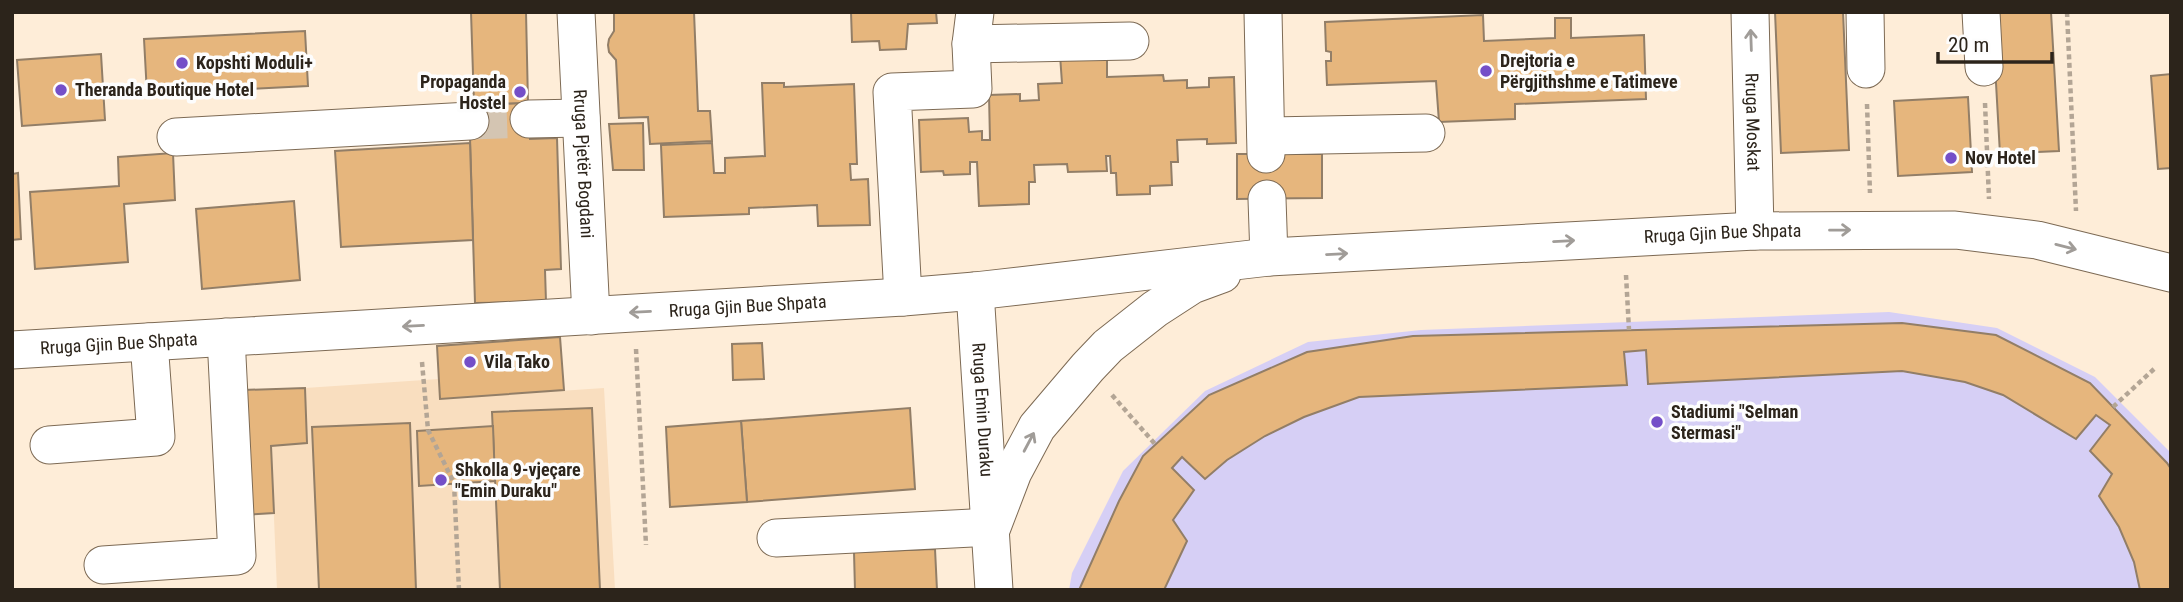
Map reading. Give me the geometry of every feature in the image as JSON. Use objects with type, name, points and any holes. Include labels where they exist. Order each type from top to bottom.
[{"type":"street","name":"Rruga Pjetër Bogdani","points":[[576,12],[591,316]]},
{"type":"street","points":[[1263,12],[1266,145],[1426,133]]},
{"type":"street","name":"Rruga Moskat","points":[[1750,12],[1755,231]]},
{"type":"street","points":[[1865,12],[1866,69]]},
{"type":"street","points":[[1981,12],[1984,67]]},
{"type":"street","points":[[903,297],[892,92],[973,89],[973,28],[1130,41]]},
{"type":"street","points":[[529,119],[582,118]]},
{"type":"street","points":[[176,137],[470,121]]},
{"type":"street","points":[[776,538],[992,527],[1013,472],[1037,427],[1088,367],[1117,339],[1155,309],[1192,285],[1269,257],[1267,199]]},
{"type":"street","name":"Rruga Gjin Bue Shpata","points":[[12,350],[903,297],[1269,257],[1755,231],[1955,230],[2037,240],[2171,272]]},
{"type":"street","name":"Rruga Emin Duraku","points":[[975,291],[994,590]]},
{"type":"street","points":[[103,565],[237,556],[226,337]]},
{"type":"street","points":[[49,445],[156,437],[149,342]]},
{"type":"path","points":[[2067,12],[2075,176]]},
{"type":"path","points":[[1984,67],[1991,234]]},
{"type":"path","points":[[1866,69],[1871,229]]},
{"type":"path","points":[[1626,272],[1629,330]]},
{"type":"path","points":[[635,313],[646,545]]},
{"type":"path","points":[[1088,367],[1156,444]]},
{"type":"path","points":[[2113,407],[2154,369]]},
{"type":"path","points":[[423,380],[428,430],[454,484],[459,590]]},
{"type":"shaded area","name":"Stadiumi \"Selman Stermasi\"","points":[[1889,312],[1997,328],[2095,377],[2171,453],[2171,590],[1069,590],[1072,573],[1123,471],[1205,391],[1308,342],[1421,330]]},
{"type":"shaded area","name":"Shkolla 9-vjeçare \"Emin Duraku\"","points":[[439,379],[441,399],[604,388],[615,590],[277,590],[271,446],[307,443],[305,388]]},
{"type":"building","points":[[471,12],[526,12],[528,103],[474,105]]},
{"type":"building","points":[[614,12],[694,12],[698,111],[710,111],[712,141],[650,144],[648,117],[619,118],[616,60],[609,52],[608,45],[614,31]]},
{"type":"building","points":[[851,12],[936,12],[937,23],[908,24],[906,49],[880,50],[879,41],[852,42]]},
{"type":"building","points":[[1775,12],[1843,12],[1849,150],[1781,153]]},
{"type":"building","points":[[1992,12],[2051,12],[2059,151],[2000,154]]},
{"type":"building","name":"Drejtoria e Përgjithshme e Tatimeve","points":[[1483,15],[1484,41],[1555,38],[1555,18],[1571,18],[1571,38],[1644,35],[1646,99],[1515,104],[1515,119],[1439,122],[1436,81],[1327,85],[1326,61],[1331,61],[1331,52],[1326,51],[1325,22]]},
{"type":"building","points":[[305,31],[308,86],[147,94],[144,39]]},
{"type":"building","points":[[1107,53],[1107,77],[1163,75],[1164,81],[1187,80],[1187,88],[1209,87],[1209,78],[1234,77],[1236,143],[1207,144],[1207,139],[1177,140],[1178,162],[1171,162],[1172,185],[1150,186],[1150,194],[1117,195],[1116,173],[1111,173],[1110,156],[1106,156],[1107,171],[1068,172],[1067,164],[1034,165],[1035,182],[1029,182],[1029,204],[979,206],[977,162],[970,162],[970,174],[921,172],[919,120],[968,118],[969,132],[982,131],[982,140],[990,140],[989,95],[1020,94],[1020,101],[1039,100],[1038,84],[1062,83],[1060,55]]},
{"type":"building","name":"Theranda Boutique Hotel","points":[[101,54],[105,120],[22,126],[17,60]]},
{"type":"building","points":[[2171,74],[2171,168],[2158,169],[2151,76]]},
{"type":"building","points":[[762,83],[784,83],[784,87],[854,84],[857,164],[850,164],[851,180],[868,179],[870,225],[818,226],[817,205],[749,208],[749,214],[664,217],[661,145],[712,143],[714,173],[725,173],[725,158],[765,156]]},
{"type":"building","points":[[1968,97],[1972,172],[1898,176],[1894,101]]},
{"type":"building","points":[[528,103],[530,139],[557,138],[561,269],[545,270],[546,302],[475,303],[469,105]]},
{"type":"building","points":[[643,123],[644,170],[613,170],[609,124]]},
{"type":"building","points":[[470,143],[473,240],[341,247],[335,151]]},
{"type":"building","points":[[173,153],[175,200],[124,204],[128,262],[35,269],[30,192],[119,186],[118,157]]},
{"type":"building","points":[[1237,154],[1322,154],[1322,198],[1237,199]]},
{"type":"building","points":[[18,173],[21,239],[12,240],[12,174]]},
{"type":"building","points":[[294,201],[300,280],[202,289],[196,209]]},
{"type":"building","points":[[1902,323],[1996,335],[2090,383],[2171,469],[2171,590],[2140,590],[2134,562],[2119,527],[2099,496],[2112,474],[2090,451],[2110,425],[2096,415],[2076,439],[2003,395],[1965,382],[1902,371],[1648,384],[1646,350],[1624,352],[1627,385],[1359,397],[1304,417],[1265,436],[1227,460],[1205,479],[1182,457],[1172,468],[1194,490],[1173,520],[1187,541],[1164,590],[1079,590],[1119,501],[1143,456],[1209,395],[1307,352],[1413,336]]},
{"type":"building","points":[[560,337],[564,390],[440,399],[437,346]]},
{"type":"building","points":[[762,343],[764,379],[733,380],[732,344]]},
{"type":"building","points":[[305,388],[307,443],[271,446],[274,513],[243,515],[243,390]]},
{"type":"building","points":[[592,408],[600,590],[500,590],[492,412]]},
{"type":"building","points":[[910,408],[915,489],[747,502],[741,421]]},
{"type":"building","points":[[741,421],[747,502],[670,507],[666,427]]},
{"type":"building","points":[[410,423],[416,590],[319,590],[312,427]]},
{"type":"building","points":[[493,426],[495,481],[419,486],[417,431]]},
{"type":"building","points":[[935,549],[937,590],[855,590],[854,552]]},
{"type":"tunnel","points":[[470,121],[529,119]]},
{"type":"place","name":"Kopshti Moduli+","points":[[182,63]]},
{"type":"place","name":"Drejtoria e Përgjithshme e Tatimeve","points":[[1486,71]]},
{"type":"place","name":"Theranda Boutique Hotel","points":[[61,90]]},
{"type":"place","name":"Propaganda Hostel","points":[[520,92]]},
{"type":"place","name":"Nov Hotel","points":[[1951,158]]},
{"type":"place","name":"Vila Tako","points":[[470,362]]},
{"type":"place","name":"Stadiumi \"Selman Stermasi\"","points":[[1657,422]]},
{"type":"place","name":"Shkolla 9-vjeçare \"Emin Duraku\"","points":[[441,480]]}]
